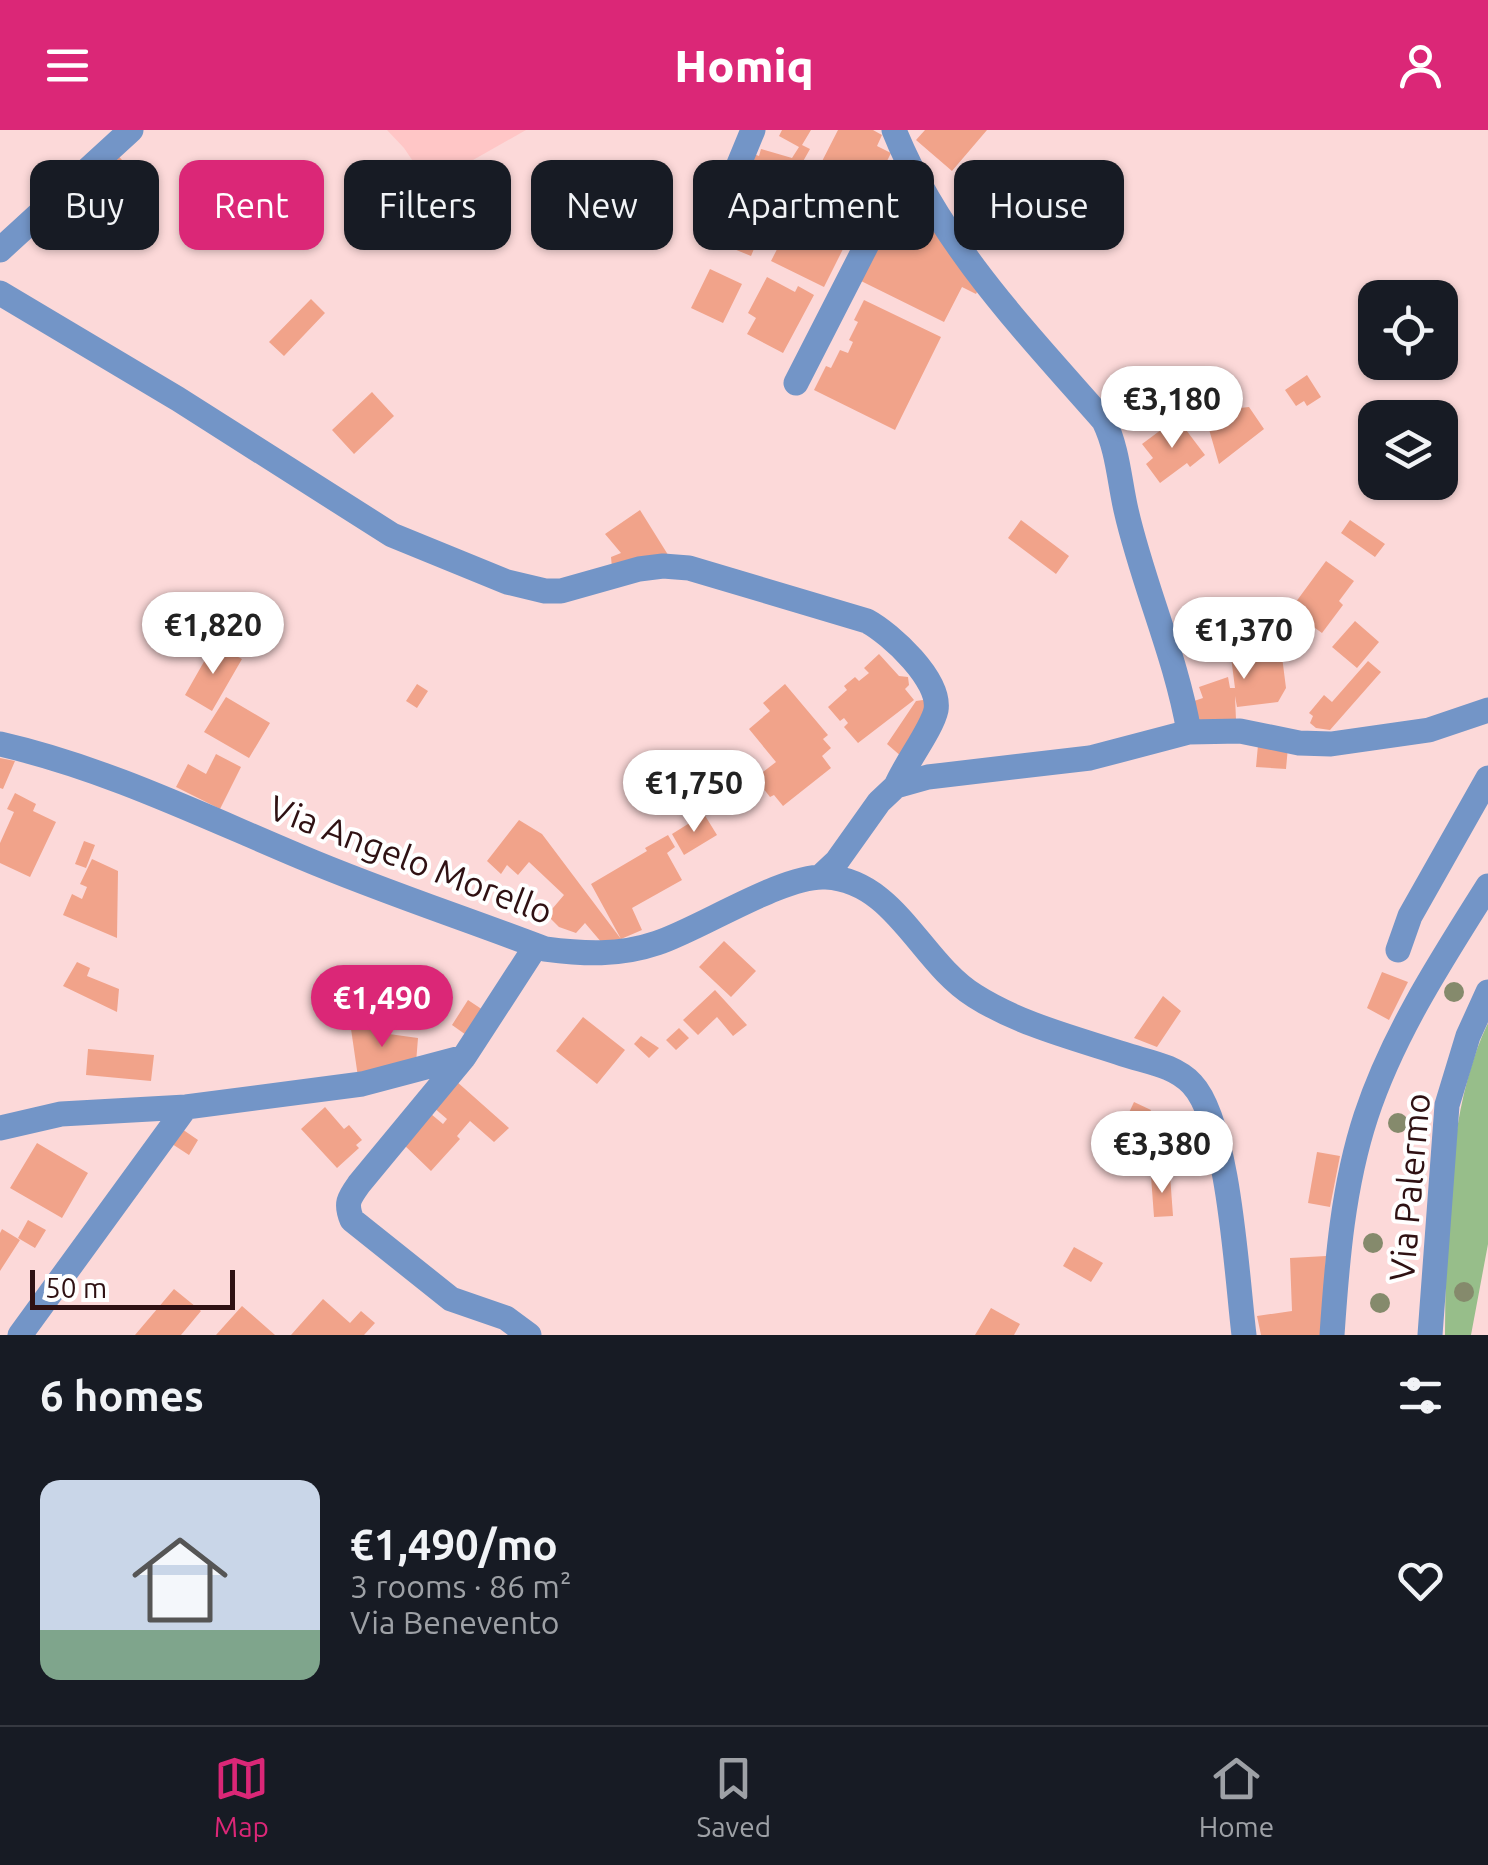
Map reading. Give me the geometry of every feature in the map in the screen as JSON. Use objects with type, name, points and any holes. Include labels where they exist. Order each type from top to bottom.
[{"type":"street","points":[[0,250],[131,130]]},
{"type":"street","points":[[740,160],[752,130]]},
{"type":"street","points":[[894,130],[906,160]]},
{"type":"street","points":[[934,208],[1000,302],[1104,421],[1115,443],[1126,509],[1182,694],[1189,732]]},
{"type":"street","points":[[796,382],[864,250]]},
{"type":"street","points":[[0,293],[392,534],[507,582],[545,591],[561,590],[640,569],[689,568],[868,621],[884,630],[925,678],[935,697],[936,709],[896,786],[821,876]]},
{"type":"street","points":[[896,786],[928,777],[1090,758],[1189,732],[1240,731],[1299,743],[1330,744],[1429,730],[1488,710]]},
{"type":"street","name":"Via Angelo Morello","points":[[0,744],[52,756],[116,778],[306,859],[536,946],[586,954],[616,953],[658,943],[773,891],[821,876]]},
{"type":"street","points":[[1398,950],[1410,916],[1488,778]]},
{"type":"street","points":[[821,876],[853,880],[871,889],[938,967],[977,998],[1003,1012],[1166,1067],[1192,1084],[1218,1143],[1244,1335]]},
{"type":"street","points":[[1332,1335],[1340,1233],[1365,1118],[1394,1043],[1488,886]]},
{"type":"street","points":[[530,1335],[506,1318],[451,1299],[352,1220],[347,1207],[359,1184],[464,1057],[536,946]]},
{"type":"street","name":"Via Palermo","points":[[1430,1335],[1447,1105],[1468,1036],[1488,992]]},
{"type":"street","points":[[0,1128],[62,1114],[186,1107],[362,1084],[464,1057]]},
{"type":"street","points":[[20,1335],[186,1107]]},
{"type":"shaded area","points":[[387,130],[526,130],[473,160],[412,160]]},
{"type":"green space","points":[[1488,1023],[1488,1244],[1471,1335],[1445,1335],[1448,1217],[1456,1135],[1474,1057]]},
{"type":"building","points":[[782,130],[811,130],[802,145],[810,149],[804,160],[748,160],[751,153],[759,156],[761,149],[792,158],[799,147],[779,136]]},
{"type":"building","points":[[838,130],[873,130],[882,135],[877,146],[891,153],[888,160],[823,160]]},
{"type":"building","points":[[925,130],[987,130],[961,160],[954,160],[952,171],[916,140]]},
{"type":"building","points":[[934,224],[980,286],[976,294],[962,287],[944,322],[859,280],[874,250],[934,250]]},
{"type":"building","points":[[777,250],[842,250],[824,287],[771,261]]},
{"type":"building","points":[[710,269],[742,284],[723,323],[691,308]]},
{"type":"building","points":[[767,277],[795,292],[798,286],[814,295],[783,353],[747,334],[756,318],[748,313]]},
{"type":"building","points":[[311,299],[325,313],[284,356],[269,342]]},
{"type":"building","points":[[864,300],[941,337],[895,430],[814,390],[826,366],[831,368],[840,350],[848,353],[853,342],[849,340],[858,322],[854,320]]},
{"type":"building","points":[[1307,375],[1321,397],[1307,406],[1304,401],[1296,406],[1285,390]]},
{"type":"building","points":[[372,392],[394,416],[354,454],[332,430]]},
{"type":"building","points":[[1249,407],[1264,429],[1219,464],[1204,412]]},
{"type":"building","points":[[1177,418],[1205,455],[1160,483],[1146,464],[1153,458],[1142,444]]},
{"type":"building","points":[[640,510],[670,558],[612,568],[611,557],[621,553],[605,534]]},
{"type":"building","points":[[1021,520],[1069,556],[1056,574],[1008,538]]},
{"type":"building","points":[[1350,520],[1385,544],[1375,557],[1341,533]]},
{"type":"building","points":[[1326,561],[1354,581],[1339,601],[1343,605],[1322,633],[1290,610]]},
{"type":"building","points":[[1266,606],[1285,622],[1273,636],[1254,620]]},
{"type":"building","points":[[236,619],[256,625],[245,654],[226,647]]},
{"type":"building","points":[[1355,621],[1379,642],[1357,668],[1332,647]]},
{"type":"building","points":[[1229,641],[1280,641],[1286,688],[1278,702],[1237,707],[1235,696],[1236,720],[1200,725],[1191,702],[1203,698],[1199,687],[1228,677],[1230,688],[1235,688]]},
{"type":"building","points":[[214,644],[242,659],[212,711],[185,695]]},
{"type":"building","points":[[879,654],[899,676],[908,677],[905,689],[914,700],[858,743],[844,727],[848,723],[844,718],[840,721],[828,707],[847,690],[844,686],[869,673],[864,668]]},
{"type":"building","points":[[1368,661],[1381,672],[1330,730],[1310,723],[1313,716],[1309,713],[1324,695],[1332,702]]},
{"type":"building","points":[[417,684],[428,691],[417,708],[406,701]]},
{"type":"building","points":[[785,684],[828,735],[823,739],[831,748],[822,756],[831,768],[783,806],[755,778],[776,762],[749,729],[770,711],[763,703]]},
{"type":"building","points":[[226,697],[270,723],[249,758],[204,732]]},
{"type":"building","points":[[930,699],[902,757],[887,744],[916,701]]},
{"type":"building","points":[[1258,745],[1288,747],[1286,769],[1256,767]]},
{"type":"building","points":[[216,754],[241,767],[220,809],[176,787],[188,764],[206,774]]},
{"type":"building","points":[[0,758],[15,761],[3,789],[0,788]]},
{"type":"building","points":[[15,793],[36,804],[33,811],[56,822],[30,877],[0,863],[0,843],[14,812],[7,809]]},
{"type":"building","points":[[704,814],[717,835],[684,855],[672,834]]},
{"type":"building","points":[[519,820],[542,834],[621,939],[602,943],[585,923],[576,933],[559,927],[547,915],[564,895],[529,862],[518,875],[507,865],[501,874],[487,861]]},
{"type":"building","points":[[668,835],[675,847],[667,853],[682,880],[632,908],[642,930],[621,939],[591,884]]},
{"type":"building","points":[[84,841],[95,845],[86,868],[75,864]]},
{"type":"building","points":[[92,859],[118,871],[117,938],[63,915],[72,894],[82,899],[87,887],[80,884]]},
{"type":"building","points":[[724,941],[756,971],[731,997],[699,967]]},
{"type":"building","points":[[77,962],[90,968],[87,976],[119,989],[117,1012],[63,986]]},
{"type":"building","points":[[1382,972],[1408,982],[1389,1020],[1367,1008]]},
{"type":"building","points":[[715,990],[747,1025],[733,1036],[717,1017],[698,1035],[683,1020]]},
{"type":"building","points":[[1163,996],[1181,1011],[1157,1047],[1134,1038]]},
{"type":"building","points":[[468,1000],[486,1012],[469,1037],[452,1025]]},
{"type":"building","points":[[583,1017],[625,1050],[597,1084],[556,1051]]},
{"type":"building","points":[[387,1024],[389,1034],[418,1038],[416,1063],[358,1077],[351,1029]]},
{"type":"building","points":[[679,1028],[689,1038],[676,1050],[666,1040]]},
{"type":"building","points":[[641,1036],[659,1048],[649,1058],[634,1044]]},
{"type":"building","points":[[88,1049],[154,1055],[151,1081],[86,1075]]},
{"type":"building","points":[[456,1081],[509,1128],[494,1142],[470,1121],[457,1136],[460,1139],[431,1171],[402,1143],[431,1114],[443,1124],[447,1119],[433,1107]]},
{"type":"building","points":[[1134,1102],[1151,1110],[1143,1127],[1126,1119]]},
{"type":"building","points":[[325,1107],[344,1129],[349,1125],[362,1140],[356,1145],[359,1148],[337,1168],[301,1129]]},
{"type":"building","points":[[179,1127],[198,1140],[189,1155],[169,1142]]},
{"type":"building","points":[[37,1143],[88,1173],[62,1218],[10,1188]]},
{"type":"building","points":[[1317,1152],[1340,1156],[1330,1207],[1308,1203]]},
{"type":"building","points":[[1170,1175],[1173,1216],[1154,1217],[1151,1176]]},
{"type":"building","points":[[28,1220],[46,1230],[35,1248],[18,1238]]},
{"type":"building","points":[[2,1229],[20,1240],[0,1271],[0,1233]]},
{"type":"building","points":[[1074,1247],[1103,1263],[1091,1282],[1063,1266]]},
{"type":"building","points":[[1326,1256],[1322,1335],[1261,1335],[1257,1316],[1292,1311],[1290,1258]]},
{"type":"building","points":[[174,1289],[201,1311],[181,1335],[135,1335]]},
{"type":"building","points":[[323,1299],[350,1323],[361,1311],[375,1323],[364,1335],[291,1335]]},
{"type":"building","points":[[242,1306],[275,1335],[216,1335]]},
{"type":"building","points":[[991,1308],[1020,1324],[1014,1335],[975,1335]]}]
